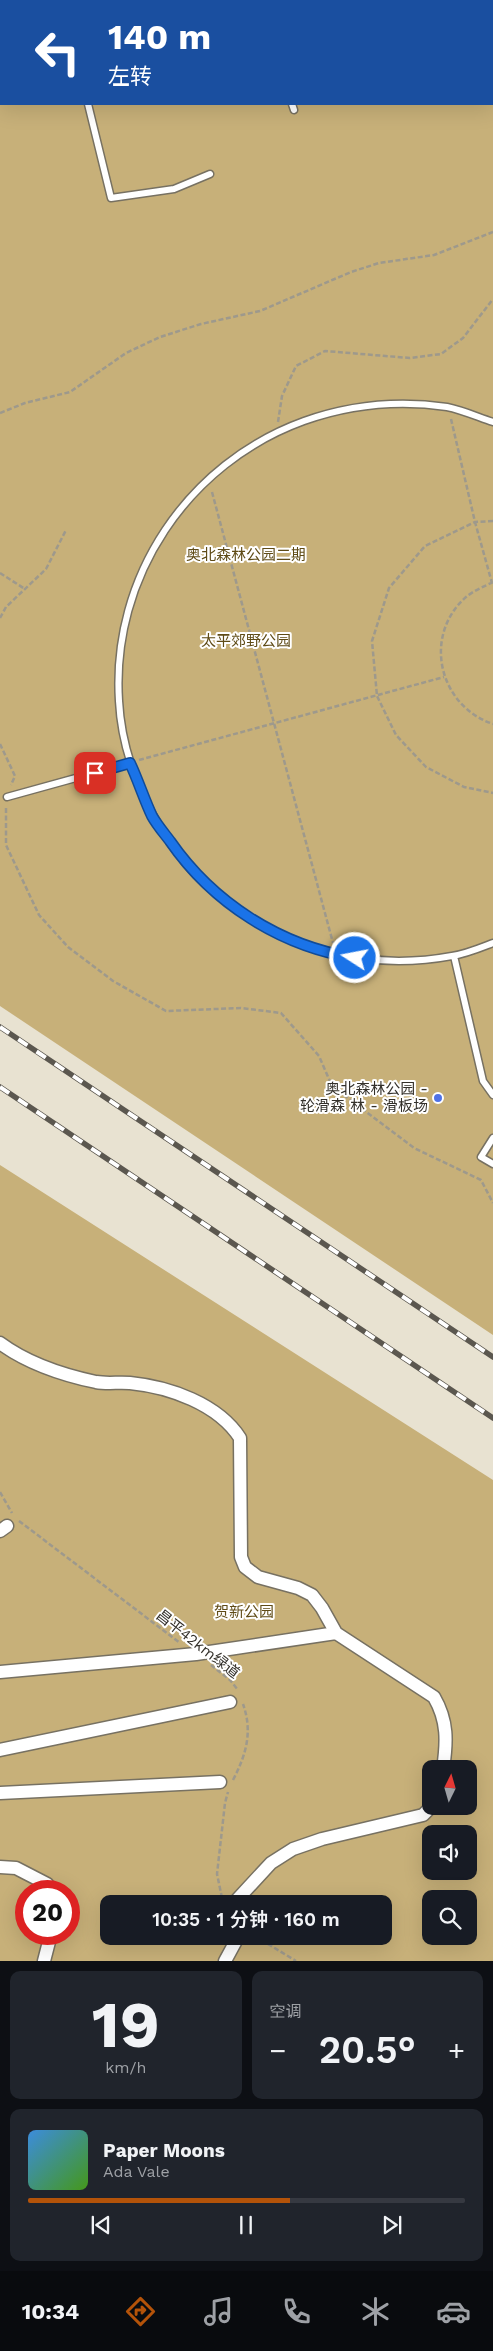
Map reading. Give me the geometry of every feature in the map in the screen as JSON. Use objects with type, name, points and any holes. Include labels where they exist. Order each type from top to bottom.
[{"type":"street","points":[[0,1343],[32,1362],[97,1382],[131,1383],[160,1388],[211,1410],[231,1425],[240,1438],[241,1557],[245,1567],[258,1577],[298,1588],[312,1595],[322,1608],[336,1633],[434,1697],[441,1709],[447,1730],[444,1760]]},
{"type":"street","points":[[0,1672],[196,1654],[336,1633]]},
{"type":"street","points":[[0,1750],[236,1702]]},
{"type":"street","points":[[0,1793],[227,1784]]},
{"type":"street","points":[[241,1895],[271,1863],[293,1849],[322,1839],[423,1815]]},
{"type":"street","points":[[0,1867],[16,1868],[39,1880]]},
{"type":"street","points":[[44,1961],[48,1945]]},
{"type":"street","points":[[225,1961],[234,1945]]},
{"type":"lane","points":[[88,105],[111,198],[174,189],[210,174]]},
{"type":"lane","points":[[493,422],[448,408],[390,403],[332,411],[276,431],[240,452],[208,477],[163,532],[138,579],[121,639],[119,702],[130,763],[153,817],[186,865],[230,905],[280,935],[336,954],[375,961],[415,961],[454,956],[493,943]]},
{"type":"lane","points":[[6,797],[130,763]]},
{"type":"lane","points":[[454,956],[483,1081],[493,1095]]},
{"type":"lane","points":[[493,1138],[481,1156],[493,1164]]},
{"type":"path","points":[[0,413],[25,403],[70,392],[126,353],[160,338],[201,324],[260,311],[351,272],[379,263],[434,255],[493,232]]},
{"type":"path","points":[[276,431],[282,396],[296,366],[325,351],[410,358],[441,354],[463,338],[493,299]]},
{"type":"path","points":[[448,408],[475,522],[493,582],[466,597],[448,620],[440,648],[444,677],[457,701],[478,719],[493,724]]},
{"type":"path","points":[[208,477],[336,954]]},
{"type":"path","points":[[493,521],[475,522],[425,546],[389,588],[372,641],[377,696],[396,735],[426,767],[464,788],[493,793]]},
{"type":"path","points":[[0,618],[6,607],[46,569],[66,530]]},
{"type":"path","points":[[0,572],[25,589]]},
{"type":"path","points":[[130,763],[444,677]]},
{"type":"path","points":[[0,744],[15,776],[6,797],[6,845],[39,915],[68,947],[113,981],[166,1011],[241,1008],[281,1013],[319,1056],[332,1086],[414,1148],[481,1180],[493,1203]]},
{"type":"path","name":"昌平42km绿道","points":[[0,1492],[13,1516],[230,1680],[240,1693]]},
{"type":"path","name":"昌平42km绿道","points":[[221,1895],[217,1874],[227,1784],[244,1756],[248,1740],[249,1727],[236,1702]]},
{"type":"path","points":[[270,1945],[296,1961]]},
{"type":"green space","name":"奥北森林公园二期","points":[[0,105],[493,105],[493,1335],[0,1006]]},
{"type":"green space","name":"贺新公园","points":[[0,1165],[493,1480],[493,1961],[0,1961]]},
{"type":"railway","points":[[0,1027],[493,1357]]},
{"type":"railway","points":[[0,1087],[493,1418]]},
{"type":"place","name":"奥北森林公园 - 轮滑森 林 - 滑板场","points":[[438,1098]]},
{"type":"route","points":[[95,773],[130,763],[153,817],[186,865],[230,905],[280,935],[336,954],[355,958]]},
{"type":"park label","name":"太平郊野公园","points":[[246,641]]}]
